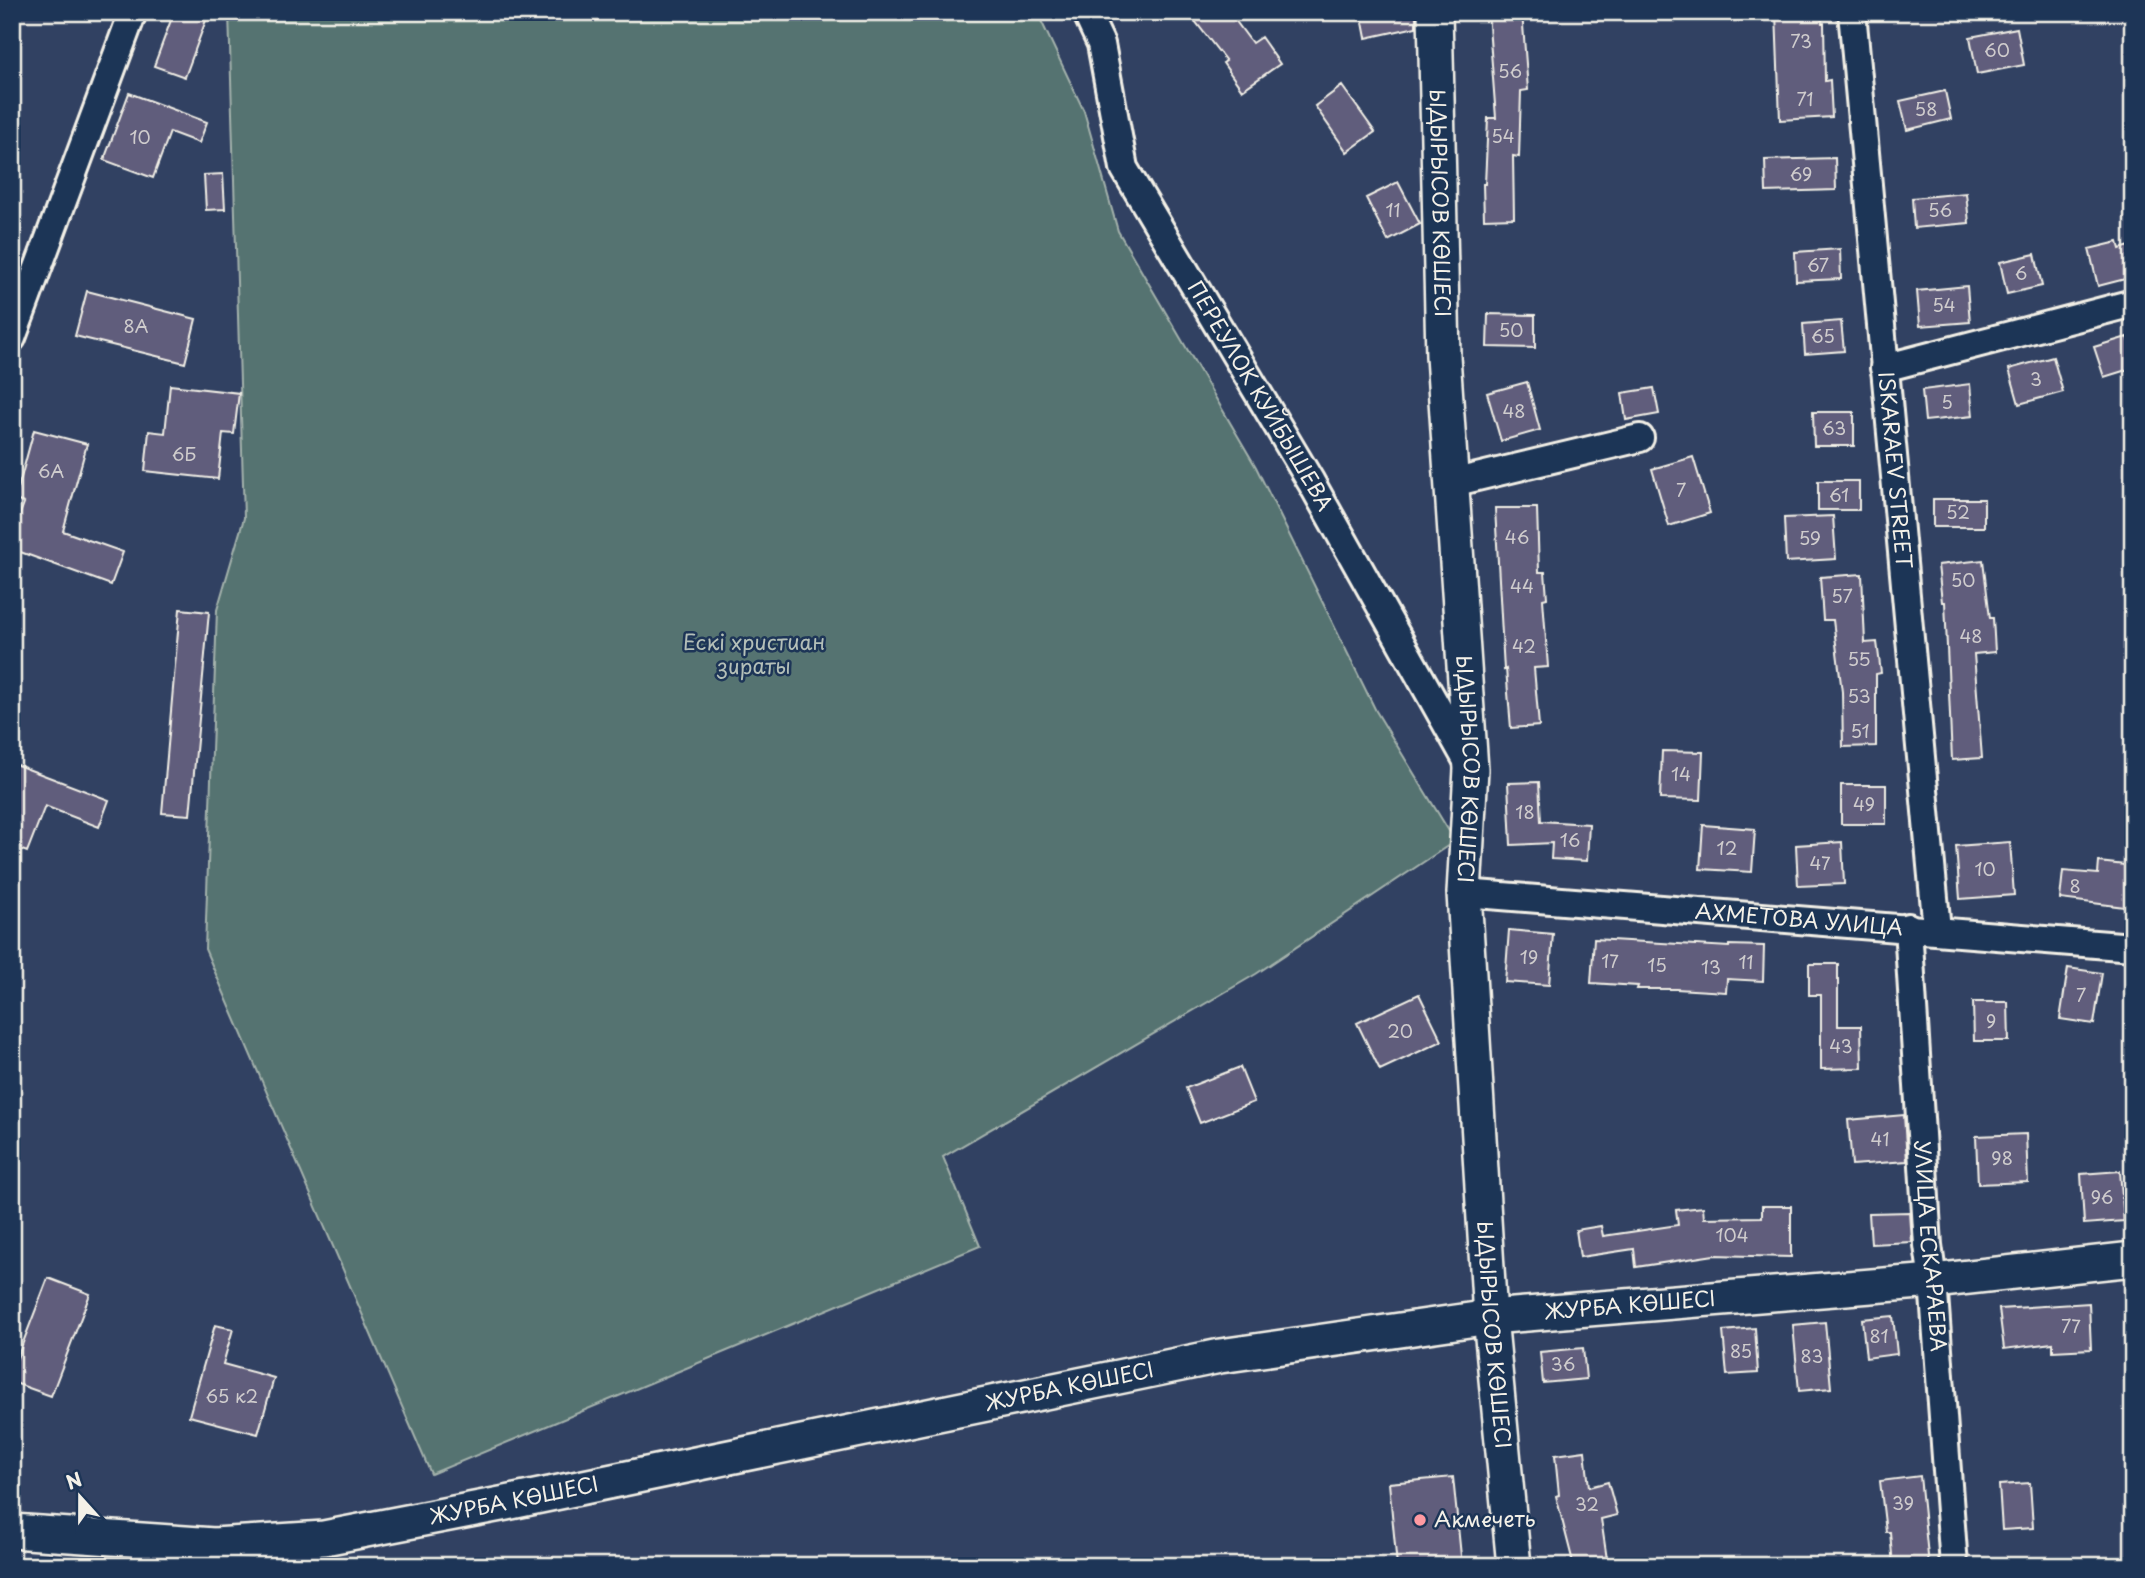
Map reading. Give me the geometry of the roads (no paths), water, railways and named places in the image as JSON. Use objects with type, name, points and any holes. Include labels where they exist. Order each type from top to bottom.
[{"type":"street","points":[[12,338],[133,12]]},
{"type":"street","name":"ПЕРЕУЛОК КУЙБЫШЕВА","points":[[1086,12],[1101,44],[1124,168],[1311,482],[1471,769]]},
{"type":"street","name":"ЫДЫРЫСОВ КӨШЕСІ","points":[[1435,12],[1443,356],[1471,769],[1464,893],[1490,1317],[1514,1566]]},
{"type":"street","name":"ISKARAEV STREET","points":[[1852,12],[1937,930]]},
{"type":"street","points":[[1884,368],[2133,303]]},
{"type":"street","points":[[1452,483],[1640,438]]},
{"type":"street","name":"АХМЕТОВА УЛИЦА","points":[[1464,893],[2133,947]]},
{"type":"street","name":"УЛИЦА ЕСКАРАЕВА","points":[[1908,927],[1927,1231],[1954,1566]]},
{"type":"street","name":"ЖУРБА КӨШЕСІ","points":[[12,1531],[214,1545],[324,1538],[1220,1356],[1490,1317],[1933,1281],[2133,1259]]},
{"type":"place","name":"Акмечеть","points":[[1420,1520]]},
{"type":"park label","name":"Ескі христиан зираты","points":[[754,655]]}]
